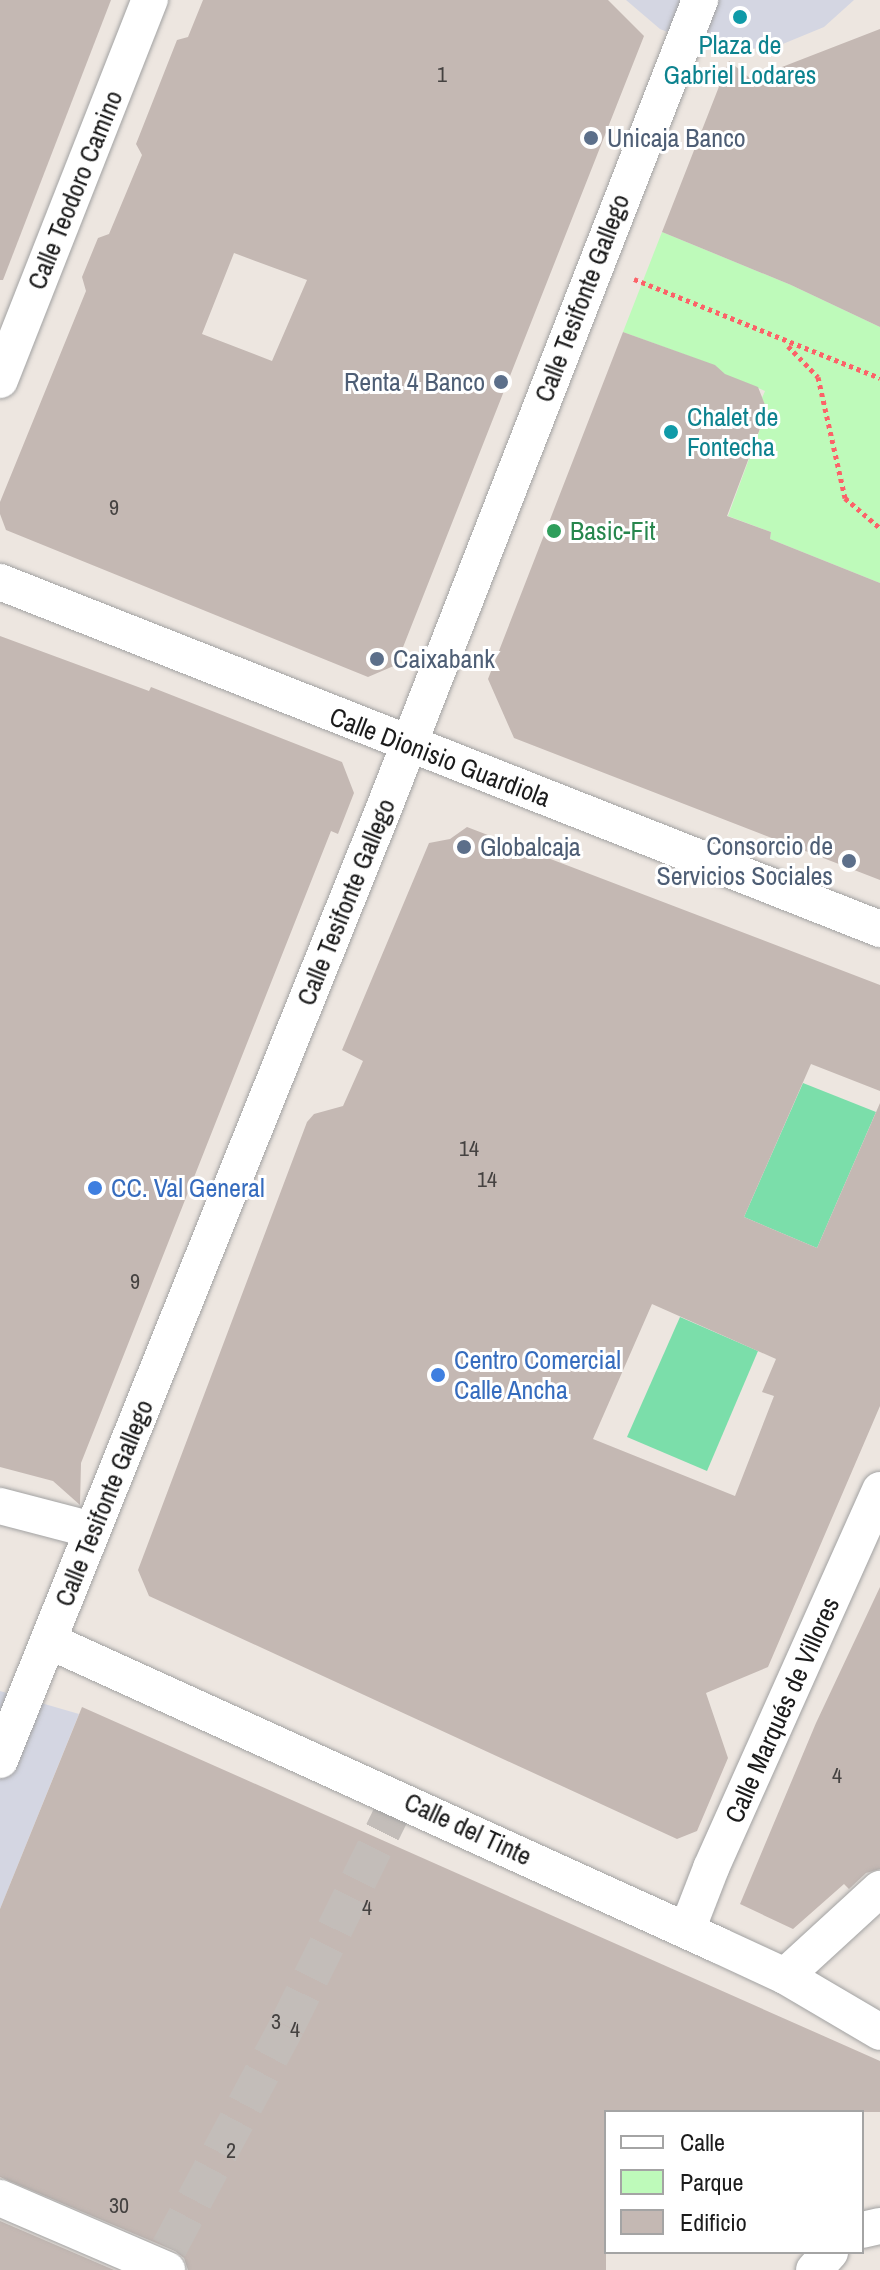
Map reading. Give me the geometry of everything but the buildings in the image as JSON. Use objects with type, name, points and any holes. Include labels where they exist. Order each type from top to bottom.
[{"type":"street","name":"Calle Teodoro Camino","points":[[0,380],[150,0]]},
{"type":"street","name":"Calle Tesifonte Gallego","points":[[0,1760],[408,746],[700,0]]},
{"type":"street","name":"Calle Dionisio Guardiola","points":[[0,582],[408,746],[880,929]]},
{"type":"street","name":"Calle Marqués de Villores","points":[[687,1930],[711,1868],[880,1490]]},
{"type":"street","points":[[0,1506],[92,1530]]},
{"type":"street","name":"Calle del Tinte","points":[[49,1641],[785,1976],[880,2032]]},
{"type":"street","points":[[785,1976],[880,1889]]},
{"type":"street","points":[[0,2198],[165,2261]]},
{"type":"path","points":[[596,263],[784,342],[880,378]]},
{"type":"path","points":[[784,342],[818,377],[845,498],[880,528]]},
{"type":"green space","points":[[662,232],[791,285],[880,327],[880,583],[770,539],[771,532],[728,516],[767,410],[762,398],[765,391],[744,382],[738,394],[716,366],[623,332]]},
{"type":"green space","points":[[803,1083],[876,1112],[817,1248],[744,1217]]},
{"type":"green space","points":[[680,1317],[758,1351],[707,1471],[627,1437]]},
{"type":"shaded area","name":"Plaza de Gabriel Lodares","points":[[626,0],[854,0],[824,27],[773,48],[710,49],[660,29]]},
{"type":"shaded area","points":[[0,1691],[79,1714],[0,1909]]},
{"type":"tunnel","points":[[169,2248],[287,2026],[399,1798]]},
{"type":"place","name":"Plaza de Gabriel Lodares","points":[[740,17]]},
{"type":"place","name":"Unicaja Banco","points":[[591,138]]},
{"type":"place","name":"Renta 4 Banco","points":[[501,382]]},
{"type":"place","name":"Chalet de Fontecha","points":[[671,432]]},
{"type":"place","name":"Basic-Fit","points":[[554,531]]},
{"type":"place","name":"Caixabank","points":[[377,659]]},
{"type":"place","name":"Globalcaja","points":[[464,847]]},
{"type":"place","name":"Consorcio de Servicios Sociales","points":[[849,861]]},
{"type":"place","name":"CC. Val General","points":[[95,1188]]},
{"type":"place","name":"Centro Comercial Calle Ancha","points":[[438,1375]]}]
